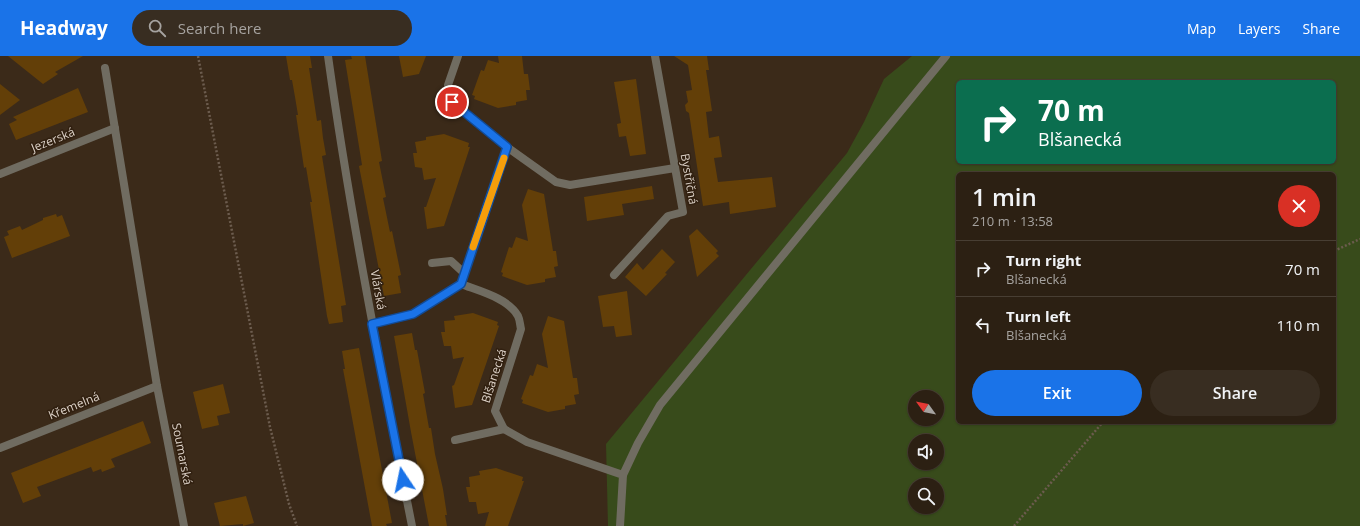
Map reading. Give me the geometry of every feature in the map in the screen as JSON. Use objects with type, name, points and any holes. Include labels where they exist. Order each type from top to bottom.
[{"type":"street","name":"Vlárská","points":[[328,56],[343,166],[372,324],[412,526]]},
{"type":"street","points":[[458,56],[448,85],[452,102],[507,147],[556,182],[570,185],[675,168]]},
{"type":"street","name":"Bystřičná","points":[[614,275],[668,216],[683,212],[655,56]]},
{"type":"street","points":[[620,526],[623,475],[638,443],[660,405],[946,56]]},
{"type":"street","name":"Soumarská","points":[[105,68],[157,386],[184,526]]},
{"type":"street","name":"Jezerská","points":[[0,174],[115,128]]},
{"type":"street","points":[[372,324],[413,314],[461,284],[507,147]]},
{"type":"street","points":[[432,263],[451,261],[464,273]]},
{"type":"street","name":"Blšanecká","points":[[461,284],[494,297],[507,305],[518,317],[521,329],[495,411],[504,429]]},
{"type":"street","name":"Křemelná","points":[[0,448],[157,386]]},
{"type":"street","points":[[455,440],[504,429],[527,442],[623,475]]},
{"type":"path","points":[[198,56],[270,427],[289,504],[297,526]]},
{"type":"path","points":[[1336,250],[1360,240]]},
{"type":"path","points":[[1014,526],[1102,424]]},
{"type":"green space","points":[[912,56],[1360,56],[1360,526],[608,526],[606,444],[847,153],[864,122],[884,79]]},
{"type":"building","points":[[8,56],[83,56],[55,72],[58,74],[43,84]]},
{"type":"building","points":[[286,56],[310,56],[312,68],[309,68],[317,121],[321,120],[326,155],[322,156],[346,305],[341,306],[343,322],[329,324],[327,316],[310,202],[312,202],[306,167],[304,168],[296,115],[298,115]]},
{"type":"building","points":[[351,56],[365,56],[382,161],[379,162],[386,197],[383,198],[390,232],[392,231],[401,275],[398,276],[401,293],[384,296],[359,166],[362,165],[345,60],[352,59]]},
{"type":"building","points":[[399,56],[426,56],[419,74],[403,77]]},
{"type":"building","points":[[498,56],[522,56],[524,74],[528,74],[530,90],[526,90],[527,100],[516,102],[516,105],[498,108],[474,99],[475,96],[472,95],[481,70],[484,71],[488,60],[499,63]]},
{"type":"building","points":[[674,56],[707,56],[709,70],[706,70],[712,111],[706,112],[709,138],[719,136],[722,157],[714,158],[718,182],[772,177],[776,207],[730,214],[729,202],[703,206],[689,113],[686,111],[685,105],[688,102],[686,91],[692,90],[688,65]]},
{"type":"building","points":[[636,79],[646,154],[630,156],[626,136],[619,137],[617,124],[621,123],[614,82]]},
{"type":"building","points":[[0,84],[20,100],[0,115]]},
{"type":"building","points":[[78,88],[88,112],[16,140],[9,124],[17,120],[13,117]]},
{"type":"building","points":[[444,134],[469,143],[468,147],[470,147],[444,226],[427,229],[424,207],[426,207],[436,178],[424,180],[422,168],[415,167],[413,153],[417,153],[415,142],[426,140],[426,137]]},
{"type":"building","points":[[652,186],[654,199],[622,204],[624,215],[587,221],[584,197]]},
{"type":"building","points":[[528,189],[544,194],[553,251],[556,251],[558,266],[554,267],[556,277],[545,279],[545,282],[527,285],[502,276],[503,273],[501,272],[509,247],[512,248],[516,237],[528,241],[522,205]]},
{"type":"building","points":[[56,214],[57,217],[62,215],[70,236],[12,258],[4,237],[9,235],[7,231],[20,226],[22,230],[43,220],[43,218]]},
{"type":"building","points":[[697,229],[718,251],[716,253],[719,256],[697,277],[689,236]]},
{"type":"building","points":[[662,249],[675,262],[665,273],[667,274],[646,296],[625,277],[637,263],[643,270]]},
{"type":"building","points":[[627,291],[632,335],[616,337],[614,326],[603,327],[598,296]]},
{"type":"building","points":[[473,313],[498,322],[497,325],[499,326],[472,405],[455,408],[452,386],[454,385],[464,357],[453,359],[451,346],[444,346],[441,332],[445,332],[444,321],[455,320],[454,316]]},
{"type":"building","points":[[548,316],[564,321],[573,378],[577,378],[579,394],[574,395],[576,404],[565,406],[565,409],[548,412],[522,403],[523,400],[521,399],[530,375],[533,376],[537,364],[548,368],[542,334]]},
{"type":"building","points":[[412,333],[415,350],[417,350],[425,393],[423,394],[429,428],[431,428],[443,489],[447,526],[429,526],[411,432],[394,336]]},
{"type":"building","points":[[359,348],[392,523],[386,524],[387,526],[372,526],[343,369],[345,369],[342,351]]},
{"type":"building","points":[[223,384],[230,413],[217,416],[219,425],[202,429],[193,392]]},
{"type":"building","points":[[143,421],[151,443],[111,459],[115,467],[102,472],[101,469],[93,472],[91,467],[37,487],[41,496],[23,503],[11,473]]},
{"type":"building","points":[[496,468],[523,477],[522,481],[524,481],[508,526],[485,526],[489,512],[478,514],[476,502],[469,502],[466,487],[470,487],[469,477],[480,475],[479,471]]},
{"type":"building","points":[[246,496],[254,523],[243,526],[243,524],[220,526],[214,503]]},
{"type":"slow traffic","points":[[473,247],[504,158]]},
{"type":"route","points":[[403,480],[372,324],[413,314],[461,284],[507,147],[452,102]]}]
